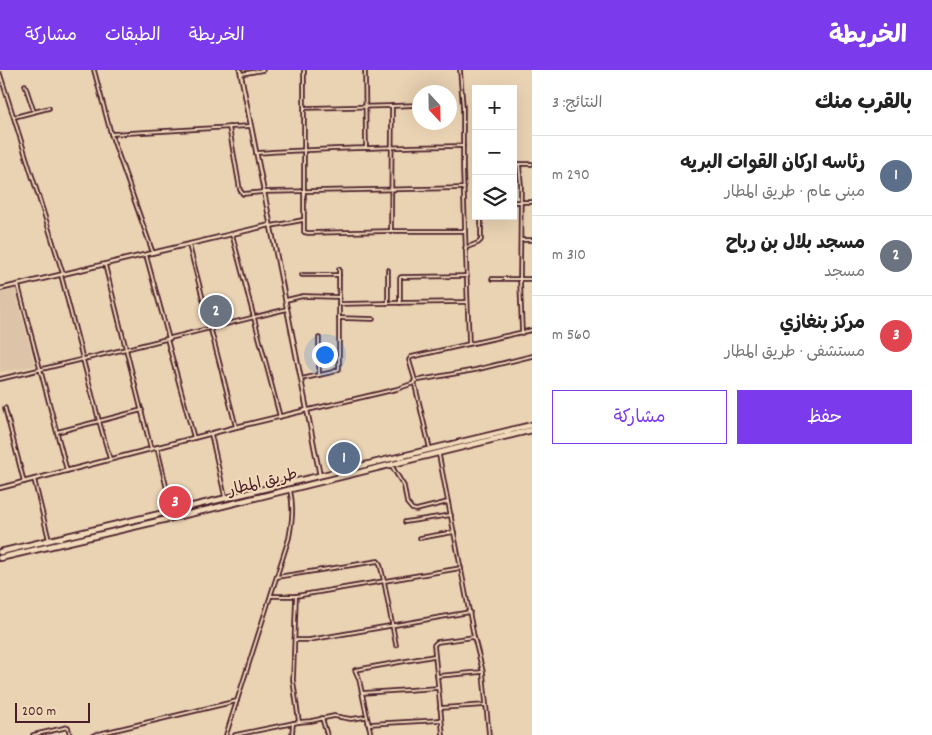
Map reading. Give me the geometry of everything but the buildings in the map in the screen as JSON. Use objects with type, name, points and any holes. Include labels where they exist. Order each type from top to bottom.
[{"type":"highway","name":"طريق المطار","points":[[0,552],[532,425]]},
{"type":"highway","name":"طريق المطار","points":[[0,558],[439,454],[532,430]]},
{"type":"street","points":[[94,70],[111,134],[153,253]]},
{"type":"street","points":[[240,70],[320,476]]},
{"type":"street","points":[[240,74],[263,70]]},
{"type":"street","points":[[304,70],[303,231],[305,233],[465,231]]},
{"type":"street","points":[[365,70],[366,148]]},
{"type":"street","points":[[460,70],[463,108],[469,344]]},
{"type":"street","points":[[0,74],[62,275],[110,459]]},
{"type":"street","points":[[25,85],[34,112]]},
{"type":"street","points":[[304,108],[412,105]]},
{"type":"street","points":[[391,231],[392,106]]},
{"type":"street","points":[[14,117],[49,108]]},
{"type":"street","points":[[111,134],[250,126]]},
{"type":"street","points":[[229,127],[241,193],[243,194],[464,188]]},
{"type":"street","points":[[256,153],[304,149],[463,146]]},
{"type":"street","points":[[522,333],[520,164],[532,164]]},
{"type":"street","points":[[517,202],[532,202]]},
{"type":"street","points":[[0,289],[270,225],[303,220]]},
{"type":"street","points":[[466,248],[481,240],[481,220]]},
{"type":"street","points":[[232,234],[280,417]]},
{"type":"street","points":[[521,240],[532,240]]},
{"type":"street","points":[[189,245],[236,427]]},
{"type":"street","points":[[146,254],[194,438]]},
{"type":"street","points":[[105,265],[151,449]]},
{"type":"street","points":[[301,379],[339,369],[339,269]]},
{"type":"street","points":[[388,270],[388,304]]},
{"type":"street","points":[[302,275],[339,275]]},
{"type":"street","points":[[400,303],[401,277],[467,276]]},
{"type":"street","points":[[492,280],[532,279]]},
{"type":"street","points":[[18,285],[67,471]]},
{"type":"street","points":[[285,301],[303,296],[339,297]]},
{"type":"street","points":[[339,304],[467,302]]},
{"type":"street","points":[[0,379],[287,309]]},
{"type":"street","points":[[339,318],[373,318]]},
{"type":"street","points":[[430,449],[409,360],[411,357],[532,330]]},
{"type":"street","points":[[319,338],[319,375]]},
{"type":"street","points":[[0,488],[236,427],[397,389],[415,381],[475,370],[532,356]]},
{"type":"street","points":[[5,408],[24,482]]},
{"type":"street","points":[[57,433],[142,410]]},
{"type":"street","points":[[211,434],[225,499]]},
{"type":"street","points":[[157,447],[172,512]]},
{"type":"street","points":[[439,454],[474,636],[483,672],[489,735]]},
{"type":"street","points":[[391,464],[404,486],[407,503],[412,509],[416,510],[448,502]]},
{"type":"street","points":[[34,479],[49,541]]},
{"type":"street","points":[[226,735],[286,551],[291,531],[292,503],[289,489]]},
{"type":"street","points":[[405,522],[451,515]]},
{"type":"street","points":[[420,538],[454,532]]},
{"type":"street","points":[[277,577],[378,561],[384,581],[396,645]]},
{"type":"street","points":[[271,596],[296,596],[462,568]]},
{"type":"street","points":[[296,596],[293,680],[299,722]]},
{"type":"street","points":[[295,640],[309,640],[470,612]]},
{"type":"street","points":[[443,735],[434,647],[436,643],[474,636]]},
{"type":"street","points":[[371,735],[356,670],[434,656]]},
{"type":"street","points":[[437,676],[483,672]]},
{"type":"street","points":[[362,693],[438,688]]},
{"type":"street","points":[[94,735],[237,701]]},
{"type":"street","points":[[440,708],[486,706]]},
{"type":"street","points":[[235,735],[334,716],[351,719],[366,717]]},
{"type":"street","points":[[322,718],[327,735]]},
{"type":"street","points":[[368,724],[441,720]]},
{"type":"street","points":[[292,735],[293,723]]},
{"type":"street","points":[[33,735],[68,727],[70,735]]},
{"type":"shaded area","points":[[15,289],[35,366],[0,372],[0,293]]},
{"type":"place","name":"مسجد بلال بن رباح","points":[[216,311]]},
{"type":"place","name":"رئاسه اركان القوات البريه","points":[[344,458]]},
{"type":"place","name":"مركز بنغازي","points":[[175,502]]}]
